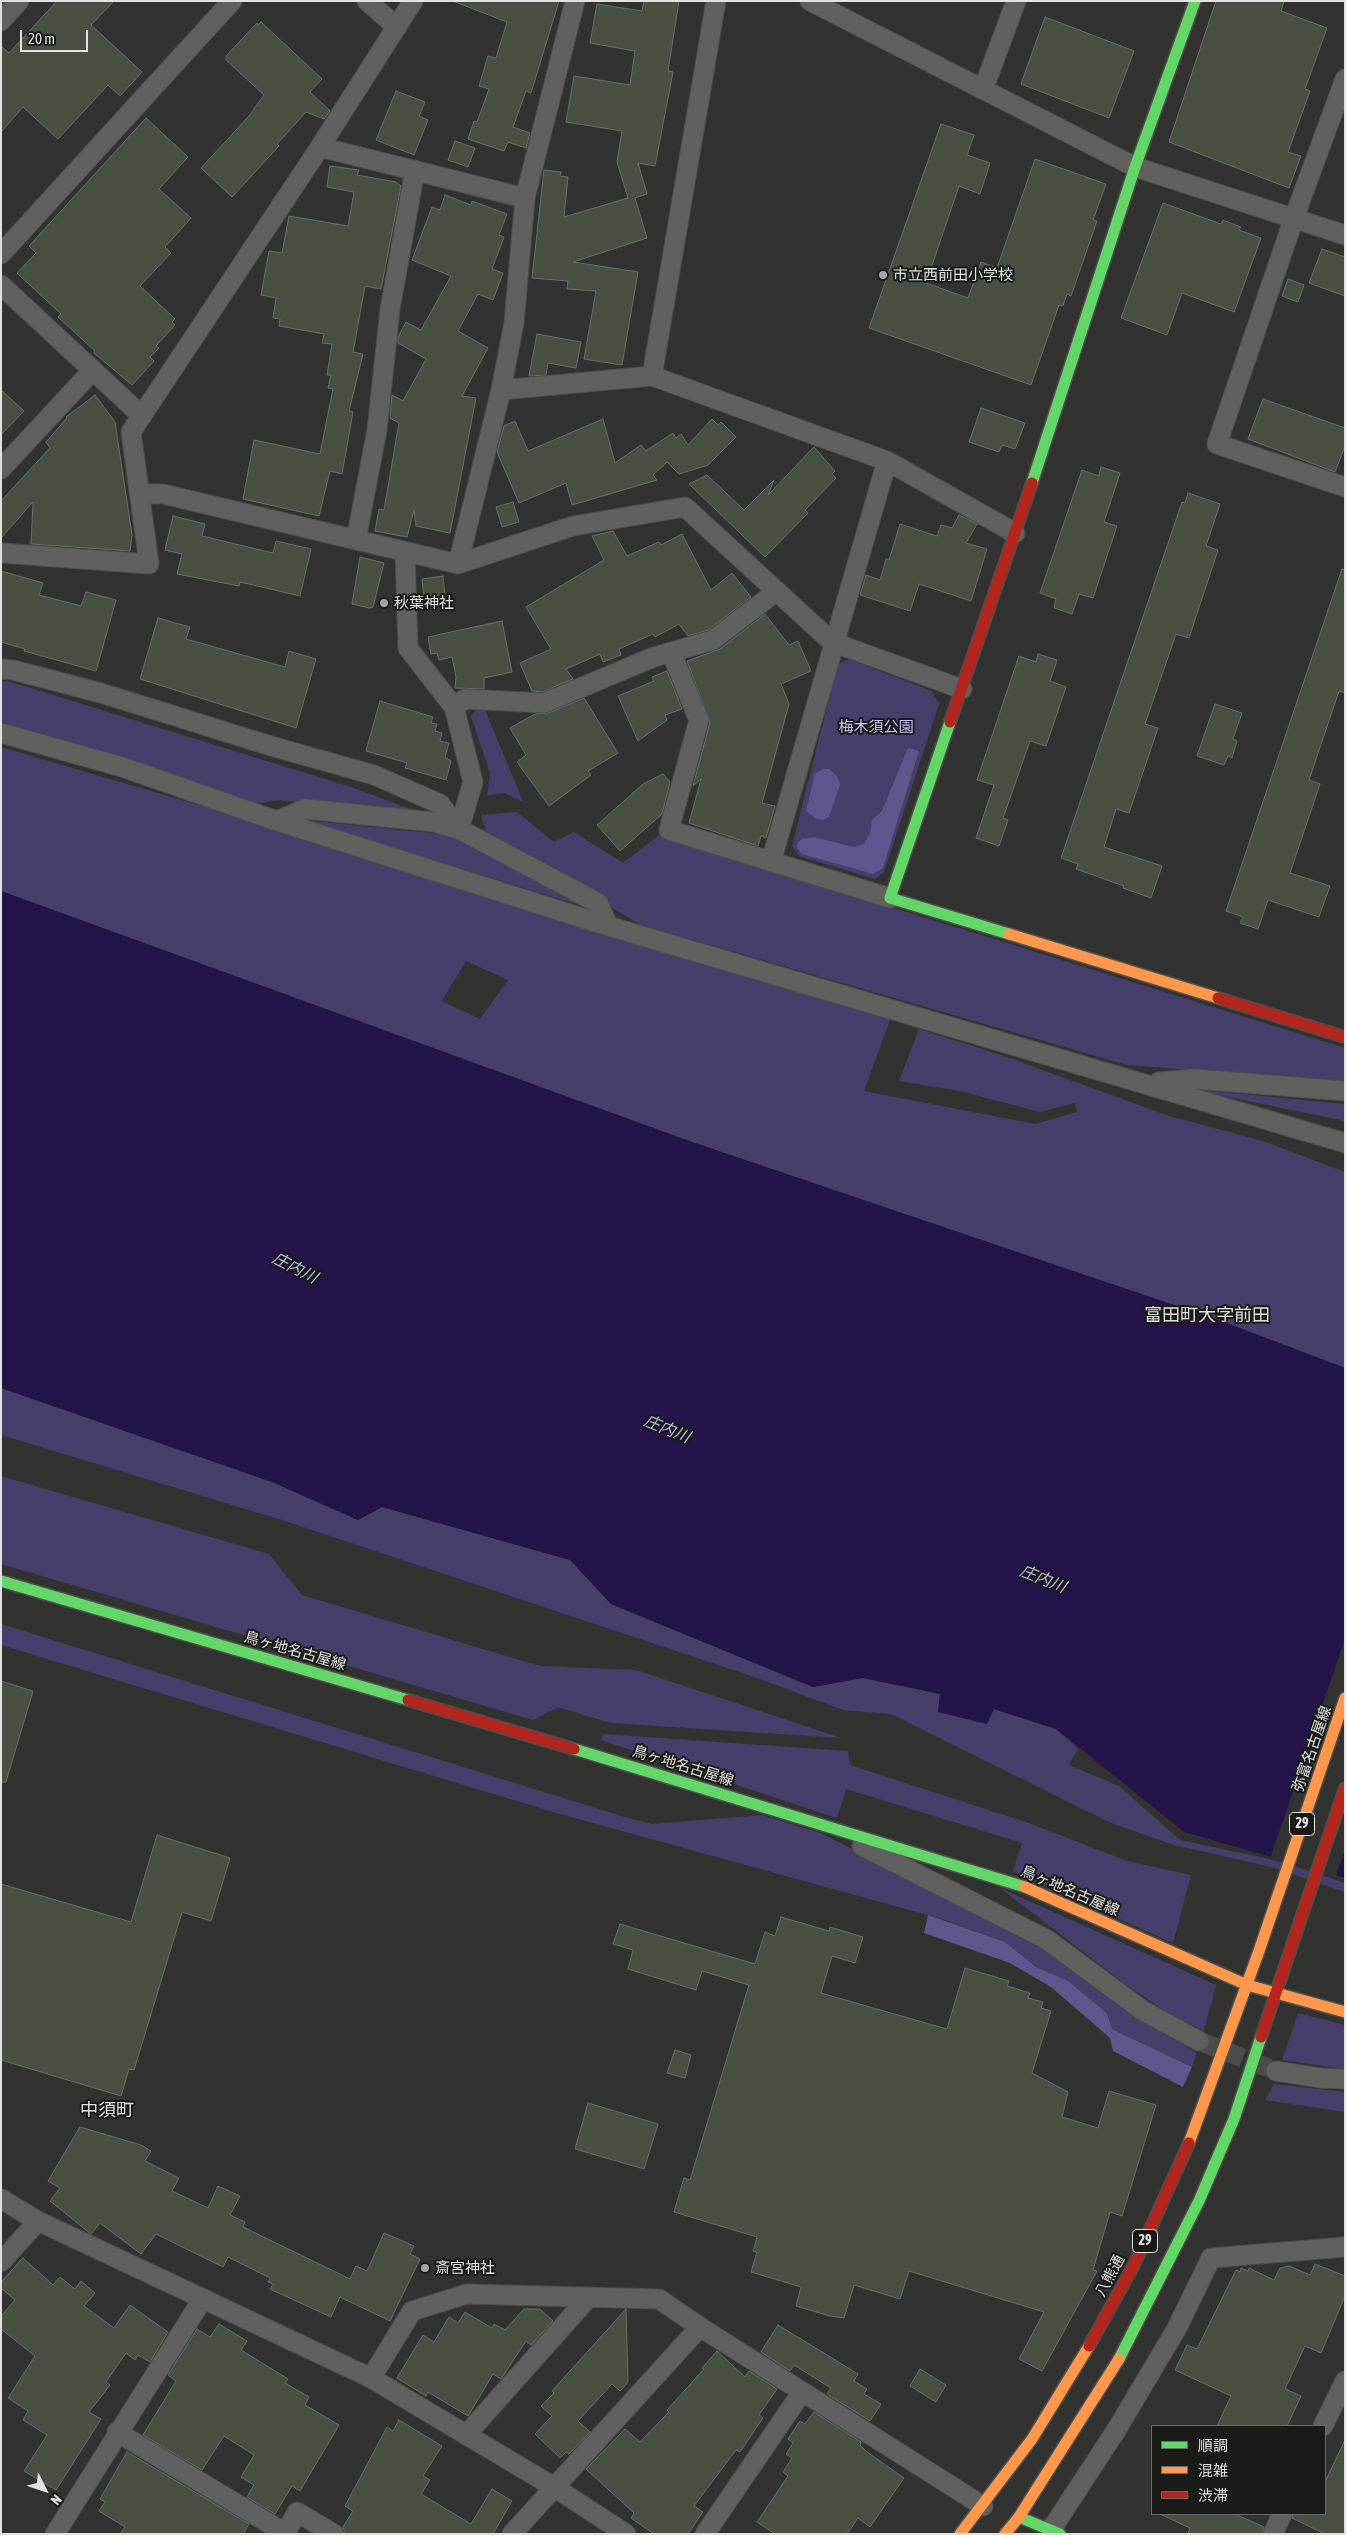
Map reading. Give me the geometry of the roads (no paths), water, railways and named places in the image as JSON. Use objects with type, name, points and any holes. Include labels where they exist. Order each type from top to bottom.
[{"type":"main road","points":[[1195,1],[1135,167],[1015,533],[890,898],[1345,1037]]},
{"type":"main road","name":"鳥ヶ地名古屋線","points":[[1,1581],[549,1741],[1016,1883],[1247,1985],[1345,2012]]},
{"type":"main road","name":"弥富名古屋線","points":[[1259,1951],[1345,1698]]},
{"type":"main road","name":"29","points":[[1005,2534],[1019,2517],[1118,2363],[1191,2218],[1234,2118],[1345,1788]]},
{"type":"main road","name":"八熊通","points":[[960,2534],[983,2506],[1037,2431],[1087,2350],[1134,2265],[1170,2188],[1202,2110],[1259,1951]]},
{"type":"main road","points":[[1019,2517],[1055,2532]]},
{"type":"street","points":[[1,21],[19,1]]},
{"type":"street","points":[[1,254],[232,1]]},
{"type":"street","points":[[367,1],[397,27]]},
{"type":"street","points":[[1,553],[149,564],[141,494],[131,432],[320,147],[413,1]]},
{"type":"street","points":[[458,564],[501,390],[514,323],[525,198],[575,1]]},
{"type":"street","points":[[652,376],[716,1]]},
{"type":"street","points":[[810,1],[1135,167],[1345,235]]},
{"type":"street","points":[[983,90],[1016,1]]},
{"type":"street","points":[[1345,79],[1294,218],[1216,444],[1345,487]]},
{"type":"street","points":[[320,147],[525,198]]},
{"type":"street","points":[[356,540],[377,430],[390,310],[414,170]]},
{"type":"street","points":[[1,286],[142,416]]},
{"type":"street","points":[[1,469],[93,370]]},
{"type":"street","points":[[501,390],[652,376],[887,461],[1015,533]]},
{"type":"street","points":[[771,862],[832,642],[887,461]]},
{"type":"street","points":[[141,494],[163,494],[404,553],[458,564],[573,526],[685,506],[832,642],[962,689]]},
{"type":"street","points":[[404,553],[408,648],[454,707],[472,782],[459,829]]},
{"type":"street","points":[[454,707],[465,699],[544,703],[654,657],[713,640],[777,591]]},
{"type":"street","points":[[670,652],[699,720],[670,830],[890,898]]},
{"type":"street","points":[[1,669],[13,670],[101,693],[271,746],[374,775],[440,804],[459,829]]},
{"type":"street","points":[[1,733],[122,767],[278,821],[608,926],[1020,1048],[1148,1083],[1345,1143]]},
{"type":"street","points":[[278,821],[305,809],[434,822],[459,829],[598,903],[608,926]]},
{"type":"street","points":[[1148,1083],[1195,1079],[1345,1091]]},
{"type":"street","points":[[815,1822],[1046,1939],[1142,2010],[1199,2041]]},
{"type":"street","points":[[1276,2071],[1320,2078],[1345,2079]]},
{"type":"street","points":[[1,2198],[38,2221],[202,2300],[371,2378],[554,2487],[626,2534]]},
{"type":"street","points":[[1,2262],[38,2221]]},
{"type":"street","points":[[1055,2532],[1168,2343],[1211,2258],[1345,2247]]},
{"type":"street","points":[[371,2378],[412,2311],[467,2294],[659,2299],[700,2327],[983,2506]]},
{"type":"street","points":[[466,2435],[588,2298]]},
{"type":"street","points":[[55,2534],[117,2432],[202,2300]]},
{"type":"street","points":[[512,2534],[700,2327]]},
{"type":"street","points":[[1324,2425],[1345,2381]]},
{"type":"street","points":[[705,2534],[802,2392]]},
{"type":"street","points":[[117,2432],[285,2533],[297,2512],[334,2534]]},
{"type":"street","points":[[1273,2534],[1282,2515]]},
{"type":"water","name":"庄内川","points":[[1,891],[692,1142],[1224,1322],[1345,1368],[1345,1878],[1184,1832],[1056,1729],[994,1709],[987,1724],[938,1712],[940,1694],[863,1678],[813,1687],[611,1604],[570,1560],[382,1507],[358,1520],[272,1482],[1,1388]]},
{"type":"tunnel","points":[[1199,2041],[1276,2071]]},
{"type":"place","name":"市立西前田小学校","points":[[883,275]]},
{"type":"place","name":"秋葉神社","points":[[384,603]]},
{"type":"place","name":"斎宮神社","points":[[425,2268]]},
{"type":"district","name":"富田町大字前田","points":[[1207,1315]]},
{"type":"district","name":"中須町","points":[[107,2110]]},
{"type":"park label","name":"梅木須公園","points":[[876,727]]}]
